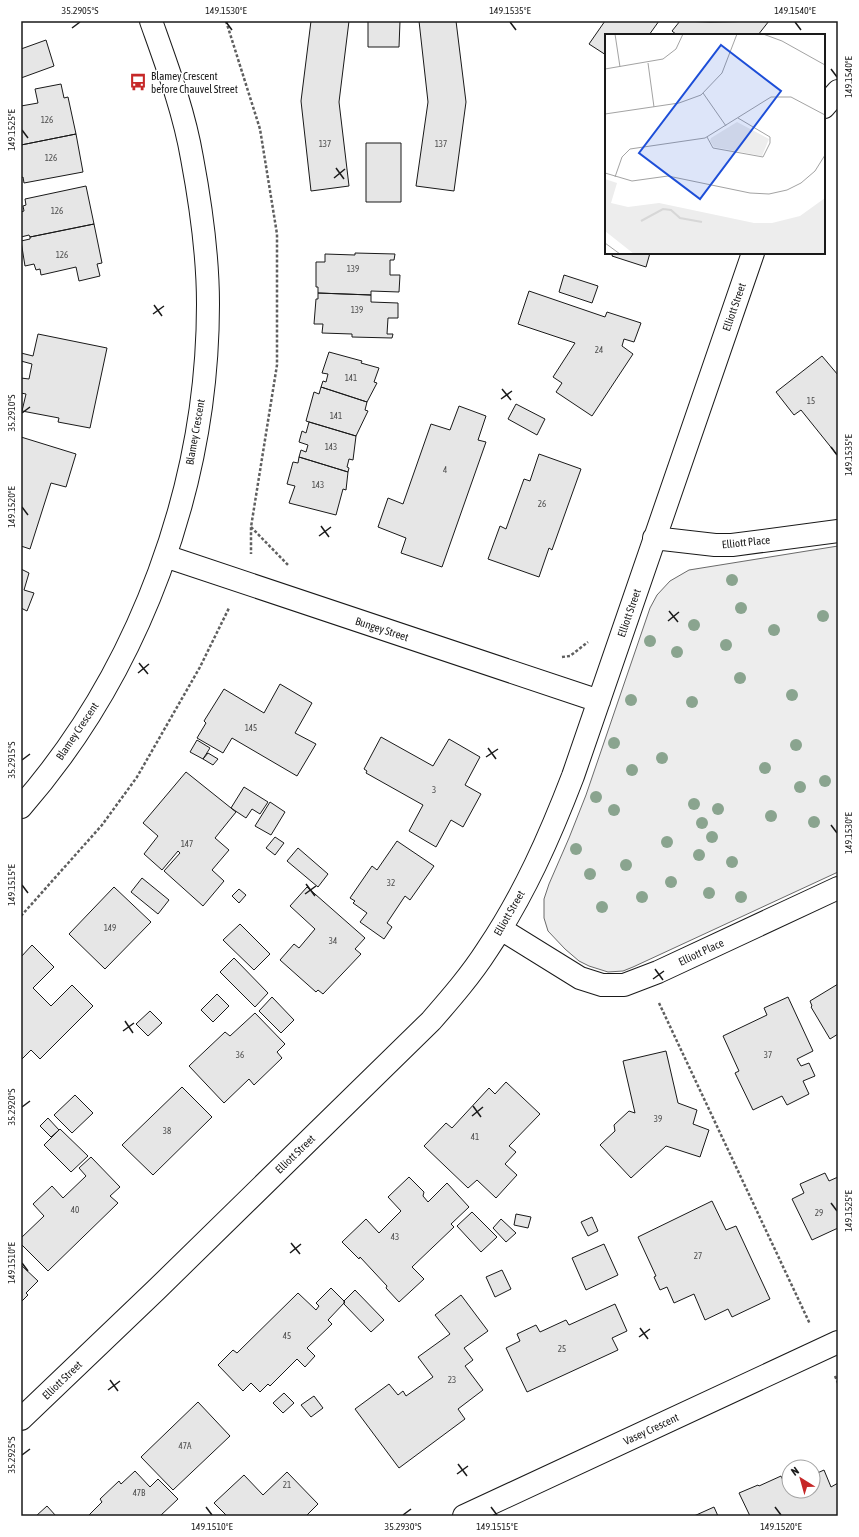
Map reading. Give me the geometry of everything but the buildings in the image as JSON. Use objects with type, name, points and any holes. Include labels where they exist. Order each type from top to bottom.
[{"type":"street","name":"Blamey Crescent","points":[[21,807],[72,741],[111,678],[144,611],[165,556],[182,500],[193,449],[204,374],[208,302],[204,240],[192,157],[179,102],[151,21]]},
{"type":"street","points":[[825,107],[838,91]]},
{"type":"street","name":"Elliott Street","points":[[21,1419],[431,1021],[470,973],[501,929],[529,878],[555,823],[573,776],[752,254]]},
{"type":"street","name":"Elliott Place","points":[[654,538],[715,545],[732,545],[838,530]]},
{"type":"street","name":"Bungey Street","points":[[165,556],[599,701]]},
{"type":"street","name":"Elliott Place","points":[[501,929],[573,975],[594,984],[609,986],[624,985],[647,977],[838,888]]},
{"type":"street","name":"Vasey Crescent","points":[[464,1516],[830,1346]]},
{"type":"path","points":[[251,527],[290,567]]},
{"type":"path","points":[[556,658],[570,656],[590,640],[616,649]]},
{"type":"path","points":[[647,977],[830,1346]]},
{"type":"shaded area","points":[[838,546],[838,872],[623,971],[608,972],[579,961],[548,931],[544,918],[544,899],[586,795],[650,608],[657,595],[670,581],[689,570]]},
{"type":"place","name":"Blamey Crescent before Chauvel Street","points":[[138,82]]}]
